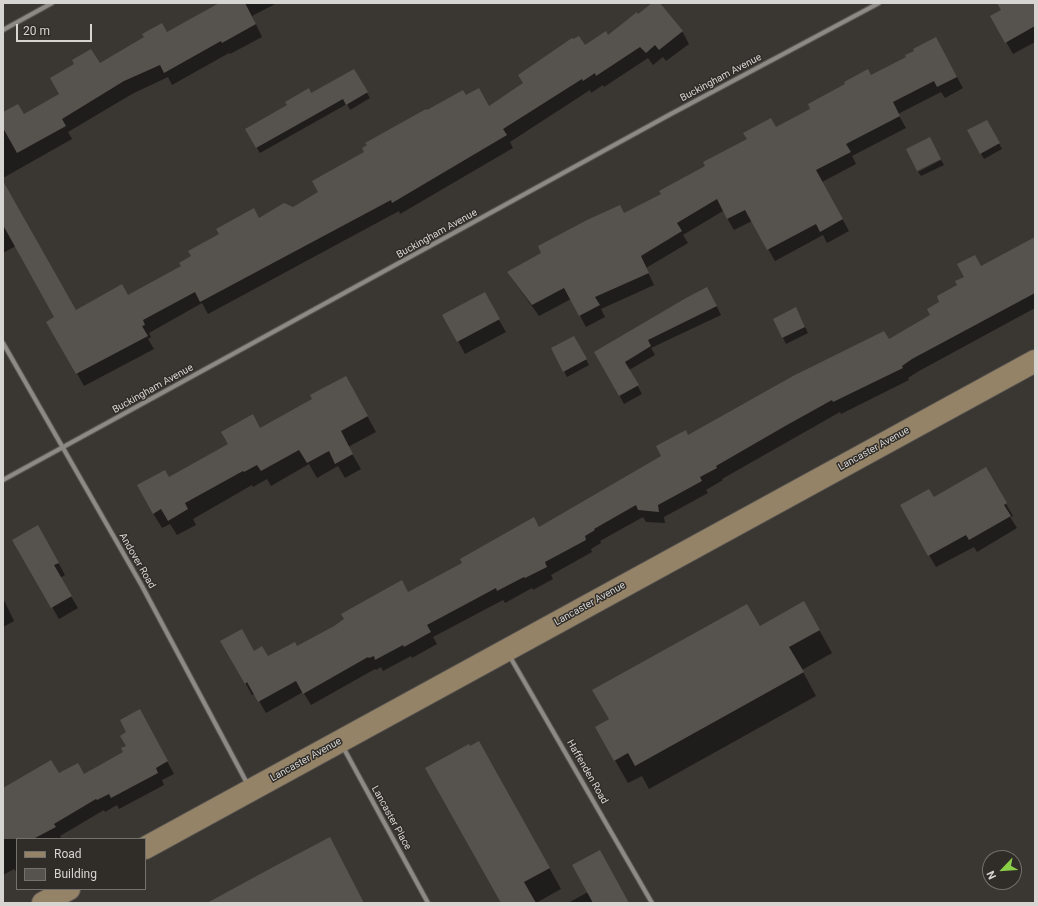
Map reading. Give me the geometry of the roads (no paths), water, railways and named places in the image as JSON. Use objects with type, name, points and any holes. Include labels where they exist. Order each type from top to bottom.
[{"type":"street","points":[[3,30],[52,3]]},
{"type":"street","name":"Buckingham Avenue","points":[[3,480],[669,115],[879,3]]},
{"type":"street","name":"Andover Road","points":[[3,343],[142,586],[251,791]]},
{"type":"street","name":"Lancaster Avenue","points":[[146,847],[1035,361]]},
{"type":"street","name":"Haffenden Road","points":[[506,650],[646,890],[652,903]]},
{"type":"street","name":"Lancaster Place","points":[[340,742],[428,903]]},
{"type":"street","points":[[43,903],[67,890]]}]
